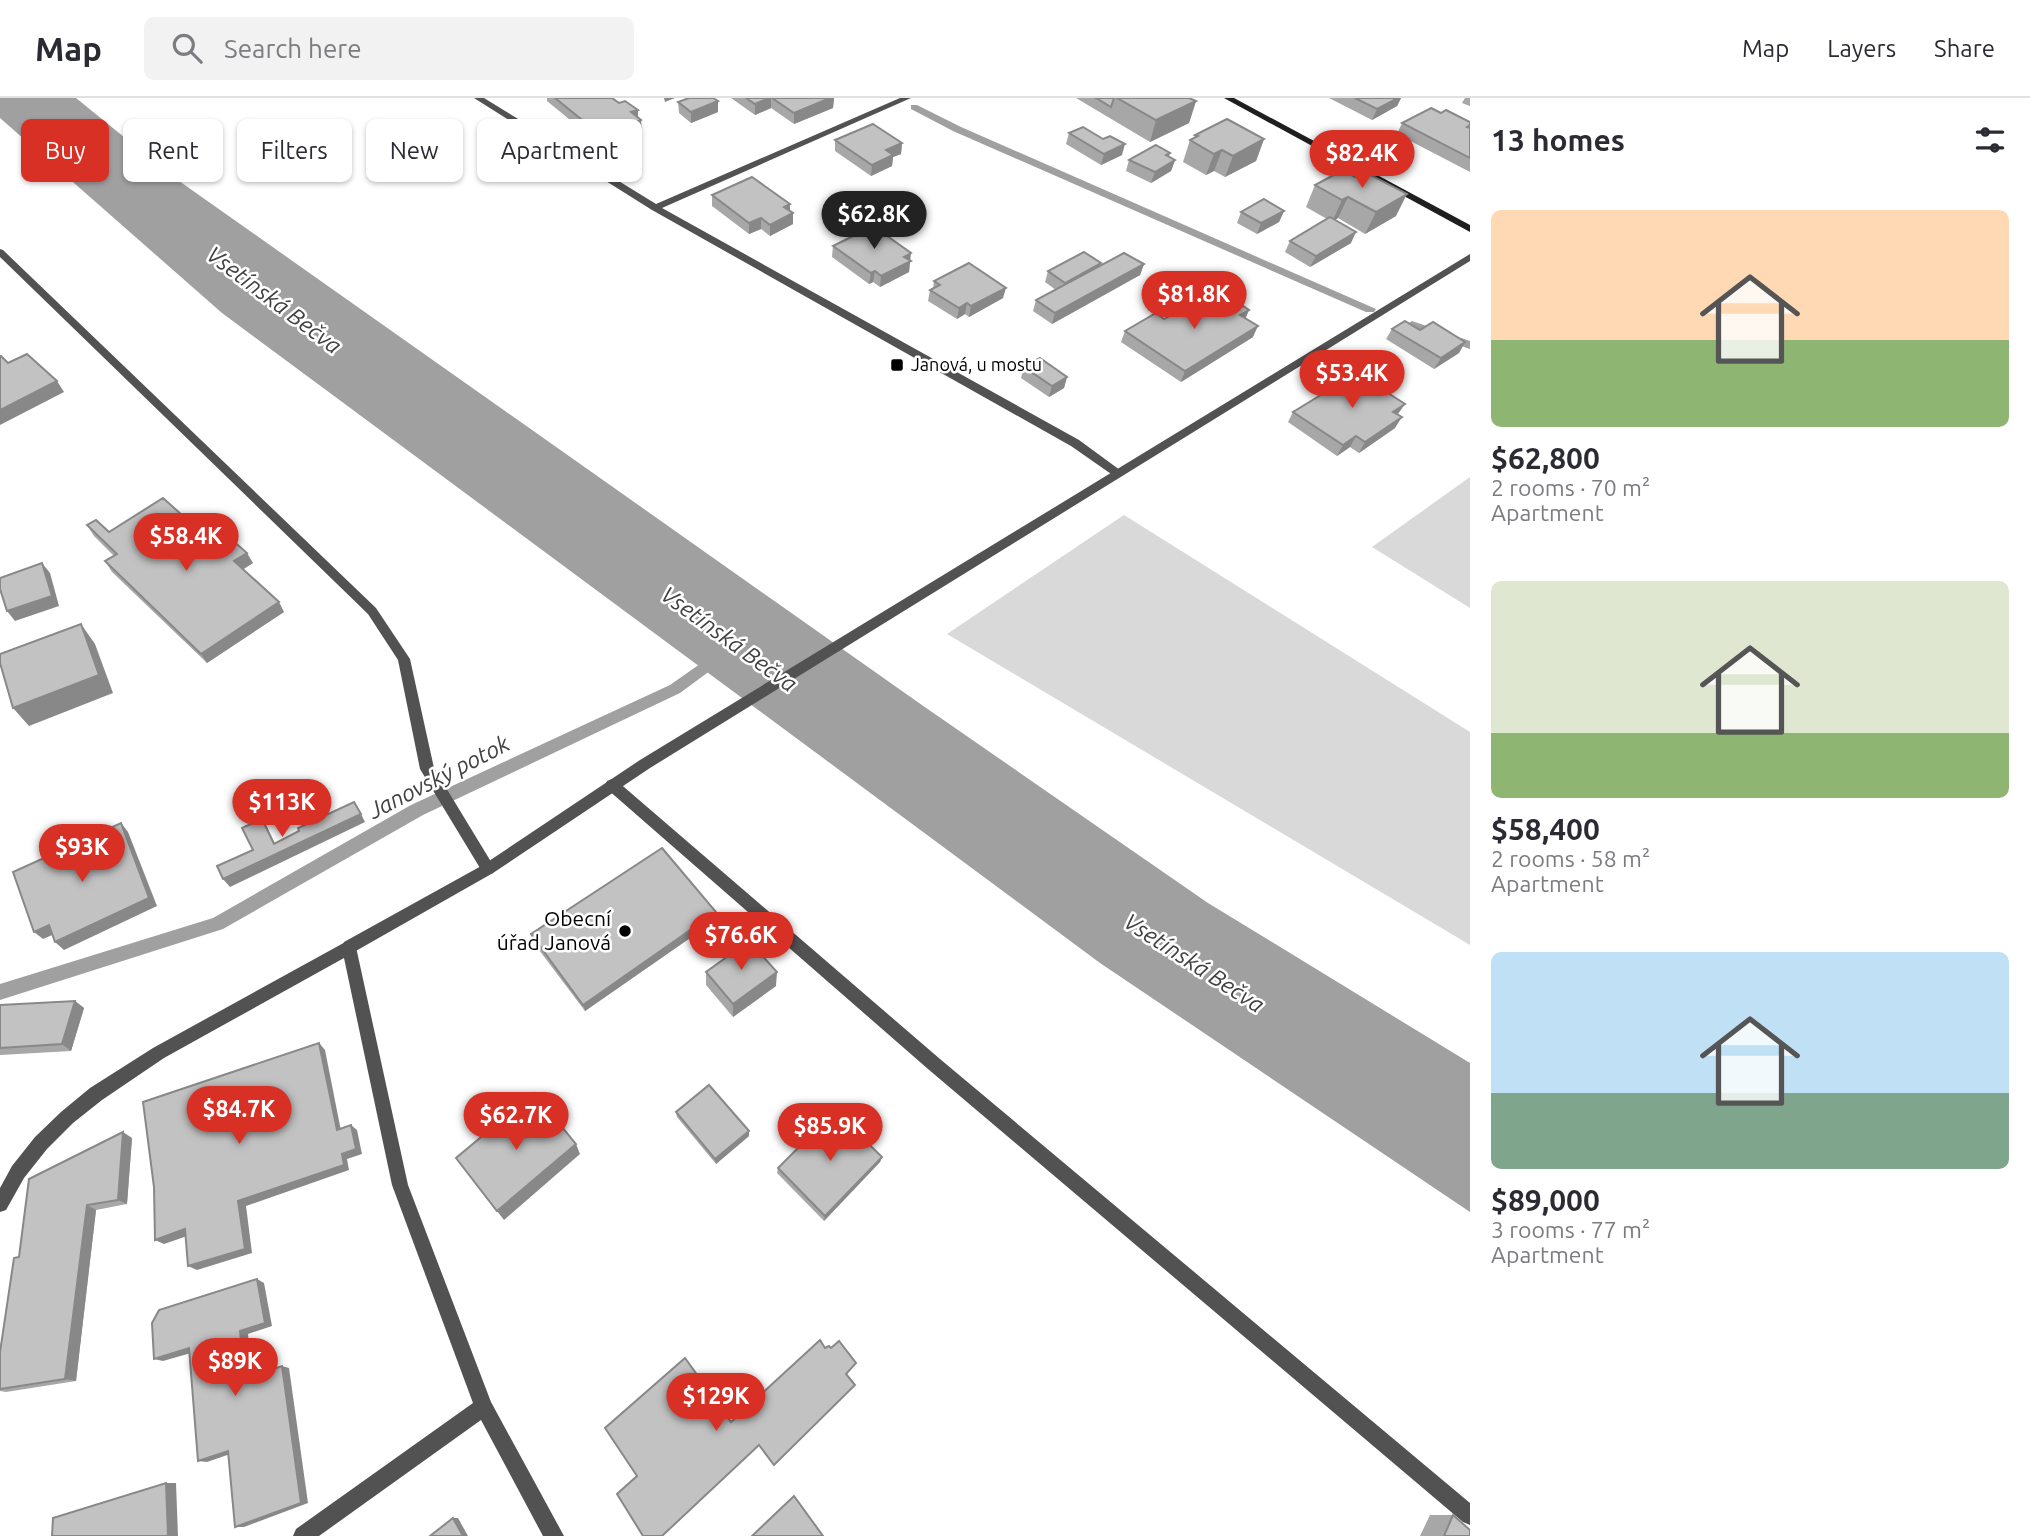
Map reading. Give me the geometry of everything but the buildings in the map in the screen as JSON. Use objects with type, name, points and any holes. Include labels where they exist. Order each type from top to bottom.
[{"type":"main road","points":[[1228,98],[1470,229]]},
{"type":"street","points":[[478,98],[655,208],[1075,443],[1118,473]]},
{"type":"street","points":[[655,208],[907,98]]},
{"type":"street","points":[[0,252],[372,611],[404,659],[427,769],[488,869]]},
{"type":"street","points":[[0,1204],[29,1160],[60,1125],[106,1087],[156,1054],[488,869],[645,764],[1470,257]]},
{"type":"street","points":[[612,785],[934,1064],[1470,1516]]},
{"type":"street","points":[[349,947],[400,1185],[484,1407],[554,1536]]},
{"type":"street","points":[[303,1536],[484,1407]]},
{"type":"shaded area","points":[[1470,477],[1470,608],[1372,547]]},
{"type":"shaded area","points":[[1124,515],[1470,732],[1470,945],[947,634]]},
{"type":"water","points":[[0,98],[76,98],[102,119],[21,119],[21,136],[0,118]]},
{"type":"water","name":"Vsetínská Bečva","points":[[109,125],[123,136],[123,182],[181,182],[919,703],[1208,903],[1470,1063],[1470,1212],[1100,963],[222,313],[73,182],[109,182]]},
{"type":"waterway","points":[[914,107],[957,129],[1370,309]]},
{"type":"waterway","points":[[1412,325],[1470,345]]},
{"type":"waterway","name":"Janovský potok","points":[[0,992],[217,924],[417,810],[675,689],[717,658]]},
{"type":"place","name":"Janová, u mostu","points":[[897,365]]},
{"type":"place","name":"Obecní úřad Janová","points":[[625,931]]}]
